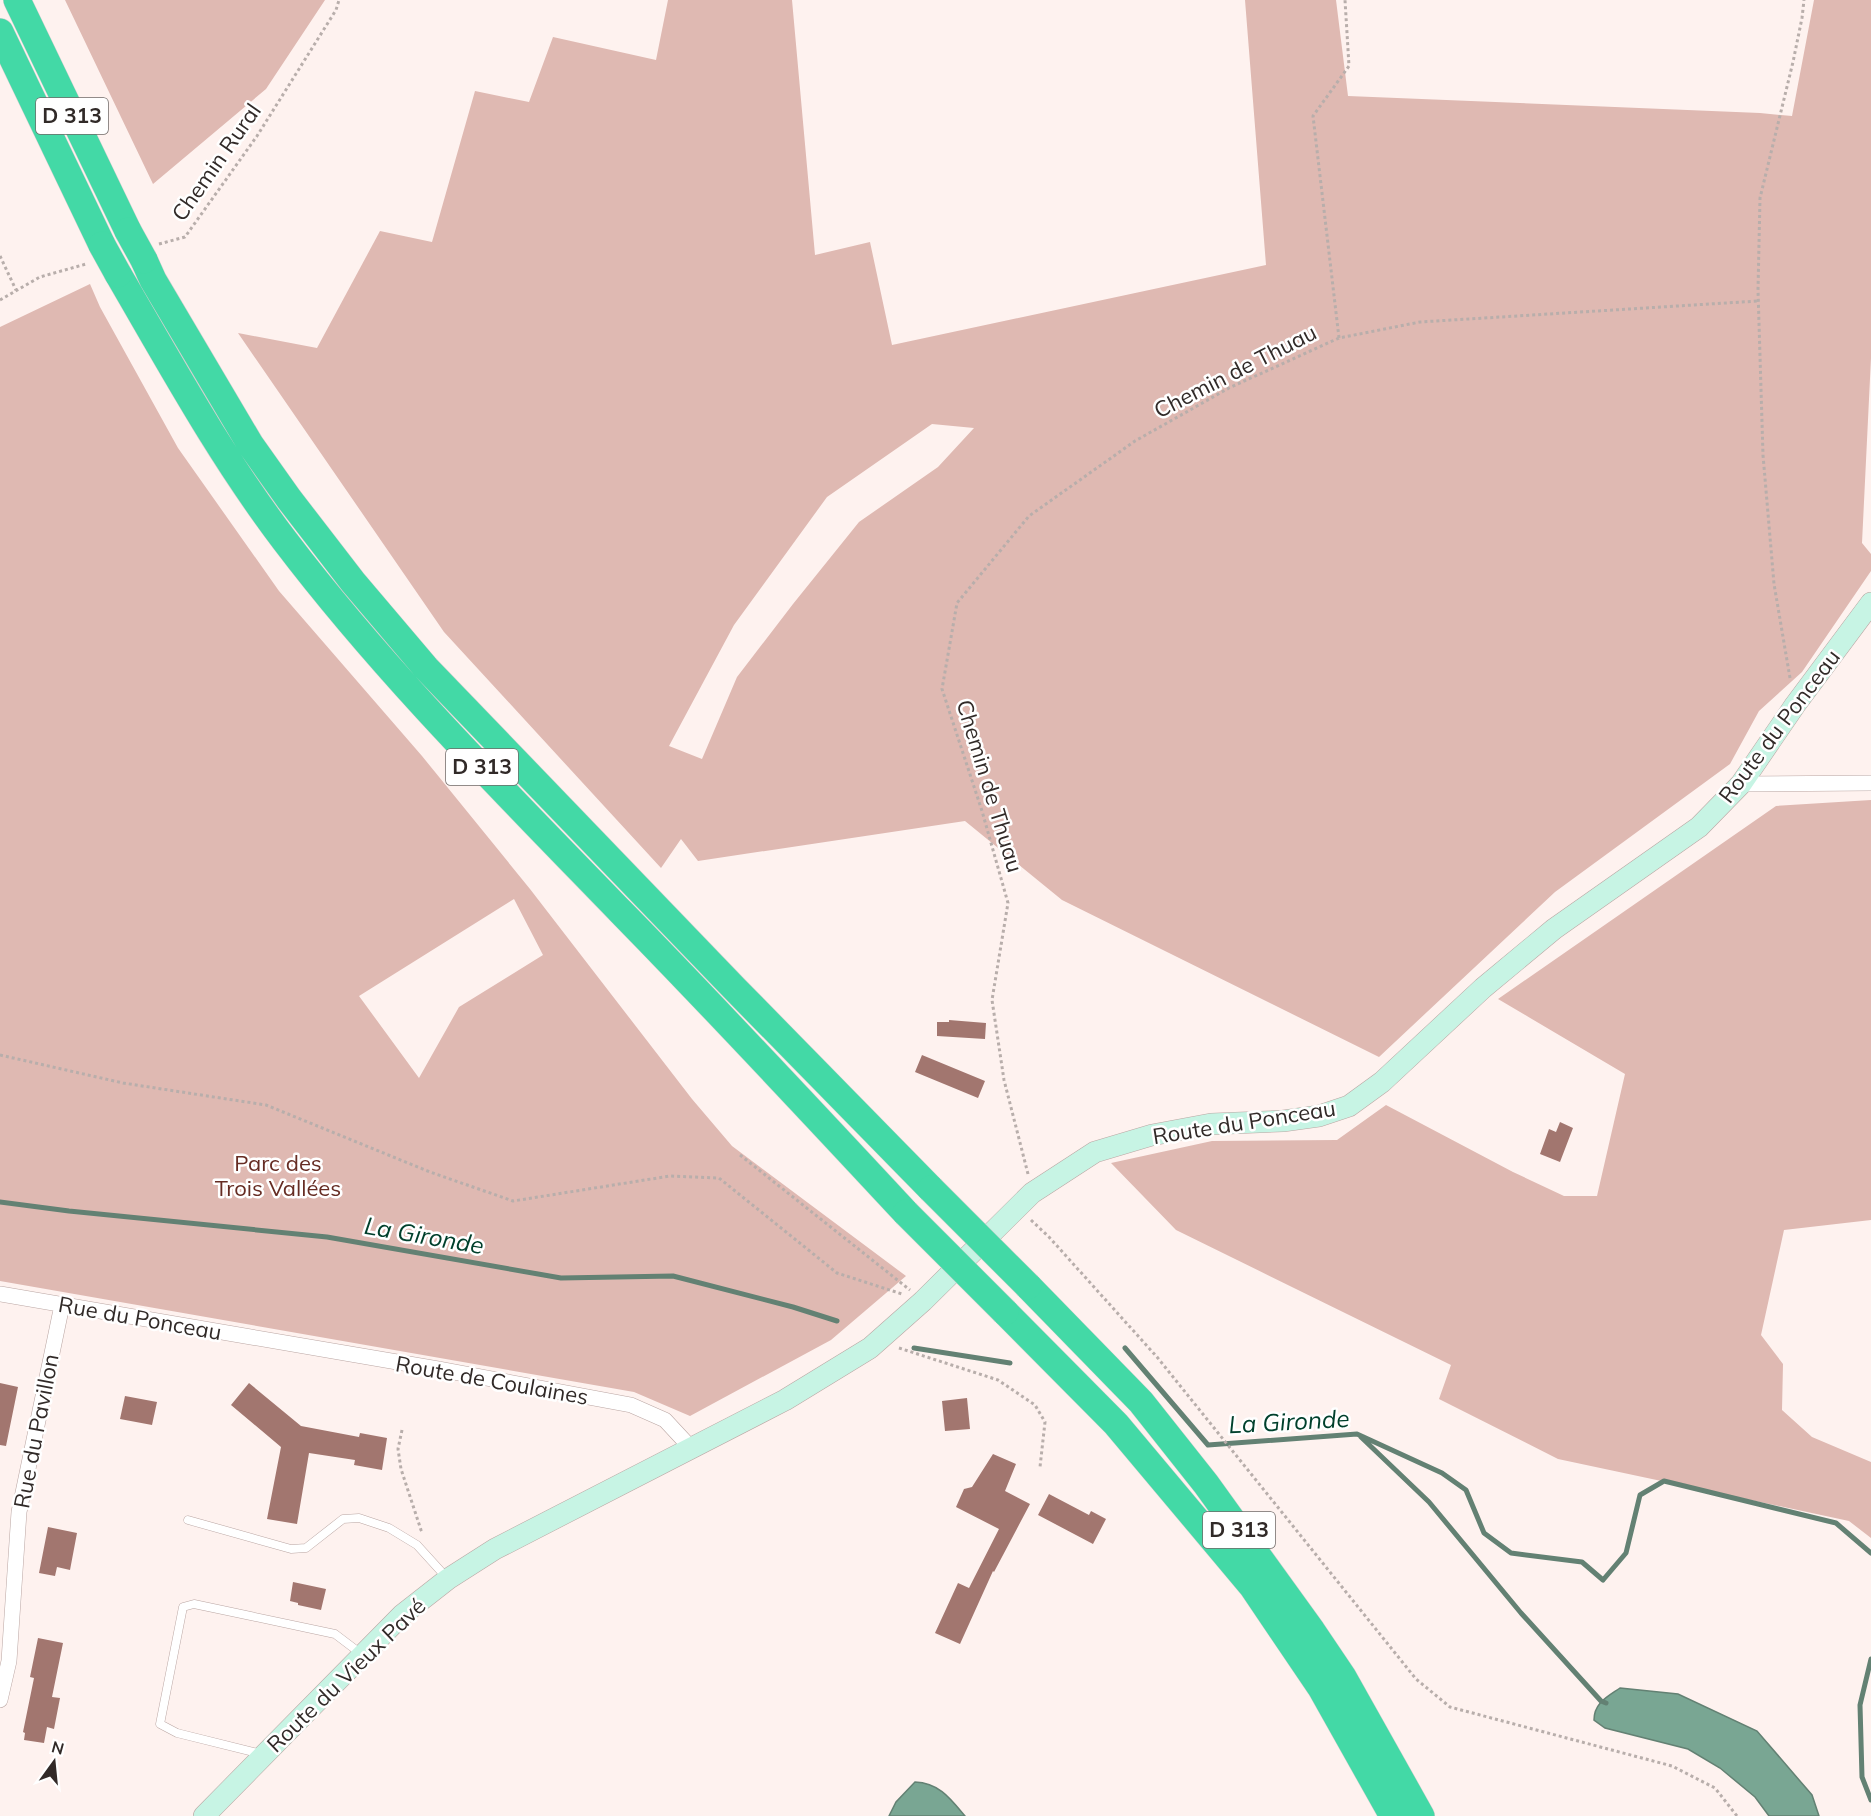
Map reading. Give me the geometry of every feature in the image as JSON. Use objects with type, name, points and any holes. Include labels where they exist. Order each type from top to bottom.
[{"type":"highway","name":"D 313","points":[[16,0],[128,231],[148,253],[153,280],[250,444],[360,591],[426,668],[718,972],[1141,1402],[1206,1484],[1312,1631],[1343,1677],[1421,1816]]},
{"type":"highway","name":"D 313","points":[[0,32],[105,260],[226,459],[284,540],[404,686],[713,1006],[906,1213],[1116,1424],[1252,1586],[1321,1688],[1393,1816]]},
{"type":"street","name":"Route du Ponceau","points":[[691,1448],[785,1400],[870,1348],[923,1300],[1032,1193],[1095,1152],[1152,1135],[1211,1124],[1292,1120],[1318,1116],[1349,1106],[1382,1082],[1483,988],[1554,929],[1700,827],[1741,784],[1795,705],[1871,603]]},
{"type":"street","points":[[1741,784],[1871,783]]},
{"type":"street","name":"Rue du Ponceau","points":[[0,1294],[280,1342]]},
{"type":"street","name":"Rue du Pavillon","points":[[0,1700],[9,1661],[19,1512],[62,1305]]},
{"type":"street","name":"Route de Coulaines","points":[[280,1342],[631,1405],[665,1420],[691,1448]]},
{"type":"street","name":"Route du Vieux Pavé","points":[[204,1816],[362,1654],[402,1616],[448,1579],[495,1549],[691,1448]]},
{"type":"lane","points":[[188,1521],[291,1549],[306,1548],[343,1519],[359,1518],[389,1528],[417,1545],[448,1579]]},
{"type":"lane","points":[[264,1755],[177,1733],[160,1724],[183,1607],[194,1604],[335,1634],[362,1654]]},
{"type":"path","name":"Chemin Rural","points":[[148,253],[185,237],[257,136],[336,10],[339,0]]},
{"type":"path","points":[[1339,338],[1313,116],[1349,66],[1345,0]]},
{"type":"path","points":[[1795,705],[1774,584],[1762,456],[1758,301],[1760,198],[1797,40],[1804,0]]},
{"type":"path","points":[[0,255],[16,290]]},
{"type":"path","points":[[0,300],[40,276],[105,260]]},
{"type":"path","name":"Chemin de Thuau","points":[[1032,1193],[1004,1080],[992,1000],[1008,903],[982,812],[942,689],[957,603],[1029,516],[1135,441],[1229,388],[1339,338],[1420,322],[1758,301]]},
{"type":"path","points":[[0,1055],[123,1083],[266,1104],[430,1172],[513,1201],[670,1176],[719,1178],[837,1273],[923,1300]]},
{"type":"path","points":[[740,1155],[923,1300]]},
{"type":"path","points":[[1017,1207],[1049,1237],[1157,1357],[1416,1678],[1450,1707],[1672,1766],[1715,1788],[1737,1816]]},
{"type":"path","points":[[877,1342],[998,1380],[1035,1405],[1045,1422],[1040,1467]]},
{"type":"path","points":[[402,1430],[398,1449],[401,1469],[421,1530],[428,1538]]},
{"type":"green space","points":[[65,0],[325,0],[266,89],[153,184]]},
{"type":"green space","points":[[668,0],[792,0],[815,255],[870,242],[892,345],[1266,265],[1245,0],[1336,0],[1348,96],[1792,116],[1814,0],[1871,0],[1871,358],[1862,543],[1871,554],[1871,571],[1802,672],[1759,711],[1730,764],[1555,892],[1379,1057],[1062,900],[965,821],[698,861],[681,839],[661,868],[444,632],[238,333],[317,348],[380,231],[432,242],[475,91],[529,102],[553,37],[656,60]],"holes":[[[932,424],[974,428],[938,467],[859,522],[737,677],[702,759],[669,746],[734,625],[827,497]]]},
{"type":"green space","name":"Parc des Trois Vallées","points":[[90,284],[100,307],[178,448],[279,591],[422,756],[530,889],[692,1099],[732,1146],[906,1276],[831,1340],[690,1416],[634,1392],[0,1281],[0,327]],"holes":[[[514,899],[543,955],[459,1007],[419,1078],[359,996]]]},
{"type":"green space","points":[[1871,800],[1871,1220],[1784,1230],[1761,1335],[1783,1364],[1782,1410],[1812,1437],[1871,1462],[1871,1538],[1849,1521],[1558,1459],[1439,1399],[1451,1365],[1176,1230],[1111,1163],[1212,1141],[1337,1140],[1386,1105],[1513,1172],[1564,1196],[1597,1196],[1625,1074],[1498,999],[1776,806]]},
{"type":"shaded area","points":[[1620,1688],[1678,1694],[1757,1731],[1812,1795],[1819,1816],[1769,1816],[1755,1797],[1720,1768],[1688,1749],[1605,1728],[1594,1720],[1596,1709],[1602,1701]]},
{"type":"shaded area","points":[[915,1782],[937,1788],[965,1816],[889,1816],[896,1802]]},
{"type":"building","points":[[949,1020],[986,1023],[985,1039],[937,1036],[937,1022],[949,1022]]},
{"type":"building","points":[[922,1055],[985,1081],[978,1098],[915,1072]]},
{"type":"building","points":[[1560,1122],[1573,1128],[1560,1162],[1540,1154],[1549,1129],[1556,1132]]},
{"type":"building","points":[[0,1383],[18,1387],[6,1446],[0,1445]]},
{"type":"building","points":[[249,1383],[301,1426],[359,1437],[360,1433],[387,1438],[382,1470],[354,1465],[355,1460],[309,1453],[297,1524],[267,1519],[281,1447],[231,1405]]},
{"type":"building","points":[[125,1396],[157,1402],[152,1425],[120,1419]]},
{"type":"building","points":[[967,1398],[970,1429],[945,1431],[942,1401]]},
{"type":"building","points":[[993,1454],[1016,1464],[1005,1491],[1030,1504],[993,1571],[960,1644],[935,1633],[958,1583],[969,1588],[999,1529],[956,1507],[964,1489],[972,1487]]},
{"type":"building","points":[[1049,1494],[1089,1515],[1091,1511],[1106,1519],[1093,1544],[1038,1515]]},
{"type":"building","points":[[48,1527],[77,1533],[70,1570],[57,1567],[55,1576],[39,1573]]},
{"type":"building","points":[[293,1582],[326,1589],[321,1610],[290,1601]]},
{"type":"building","points":[[38,1638],[63,1643],[52,1697],[60,1698],[54,1729],[47,1727],[44,1743],[24,1740],[25,1733],[23,1732],[34,1678],[30,1677]]},
{"type":"waterway","name":"La Gironde","points":[[0,1202],[327,1237],[561,1278],[673,1276],[793,1307],[837,1321]]},
{"type":"waterway","name":"La Gironde","points":[[914,1348],[1010,1363]]},
{"type":"waterway","name":"La Gironde","points":[[1125,1348],[1208,1445],[1357,1434],[1442,1473],[1466,1490],[1484,1533],[1511,1553],[1582,1562],[1603,1580],[1626,1553],[1640,1495],[1664,1481],[1836,1523],[1871,1553]]},
{"type":"waterway","points":[[1361,1437],[1429,1502],[1521,1613],[1601,1701],[1606,1703]]},
{"type":"waterway","points":[[1871,1659],[1860,1705],[1862,1777],[1871,1800]]}]
